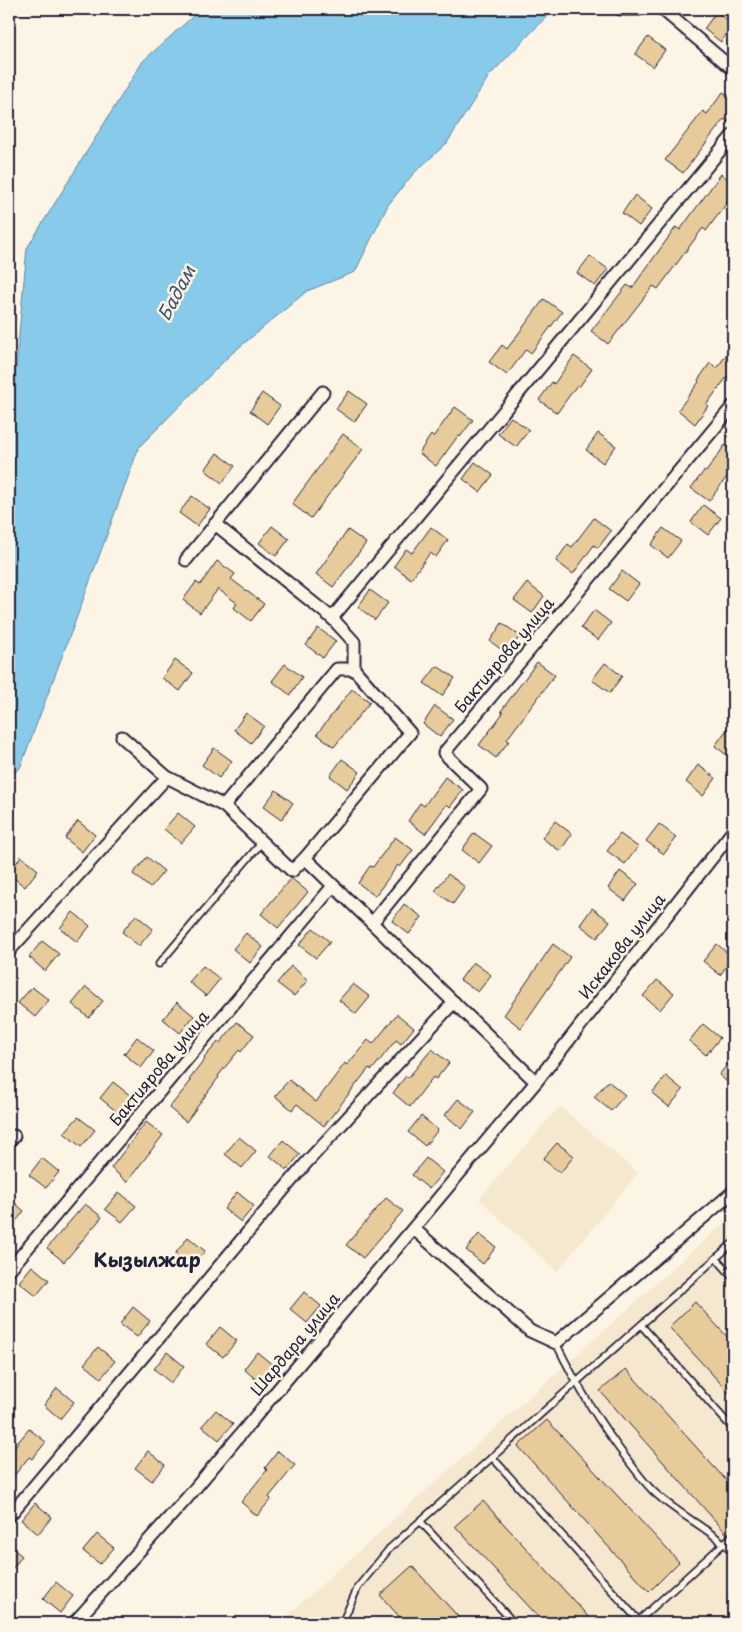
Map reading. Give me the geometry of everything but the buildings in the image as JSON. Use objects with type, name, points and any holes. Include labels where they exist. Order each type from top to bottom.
[{"type":"street","points":[[621,9],[640,9]]},
{"type":"street","points":[[662,9],[733,69]]},
{"type":"street","points":[[332,618],[733,134]]},
{"type":"street","points":[[186,560],[323,392]]},
{"type":"street","name":"Бактиярова улица","points":[[372,923],[481,789],[444,752],[733,406]]},
{"type":"street","points":[[122,737],[167,777],[224,806],[292,871],[410,733],[354,669],[354,642],[332,618],[215,524]]},
{"type":"street","points":[[224,806],[337,669],[354,669]]},
{"type":"street","points":[[9,951],[167,777]]},
{"type":"street","name":"Искакова улица","points":[[536,1082],[733,831]]},
{"type":"street","points":[[305,858],[536,1082]]},
{"type":"street","name":"Бактиярова улица","points":[[9,1270],[334,886]]},
{"type":"street","points":[[9,1516],[307,1162],[454,1002]]},
{"type":"street","name":"Шардара улица","points":[[74,1623],[194,1491],[536,1082]]},
{"type":"street","points":[[414,1228],[530,1331],[556,1344],[733,1192]]},
{"type":"lane","points":[[159,964],[262,842]]},
{"type":"lane","points":[[342,1623],[358,1587],[390,1548],[733,1243]]},
{"type":"lane","points":[[716,1258],[733,1277]]},
{"type":"lane","points":[[641,1325],[733,1429]]},
{"type":"lane","points":[[556,1344],[575,1383],[615,1444],[651,1490],[685,1517],[725,1543],[733,1552]]},
{"type":"lane","points":[[492,1457],[638,1622],[733,1535]]},
{"type":"lane","points":[[420,1521],[514,1623]]},
{"type":"shaded area","points":[[560,1106],[638,1173],[557,1272],[479,1199]]},
{"type":"shaded area","points":[[733,1214],[733,1623],[279,1623]]},
{"type":"water","name":"Бадам","points":[[201,9],[550,9],[550,13],[489,76],[447,143],[413,174],[388,205],[355,272],[307,291],[230,355],[139,447],[20,768],[9,777],[9,421],[12,409],[27,248],[143,61]]},
{"type":"district","name":"Кызылжар","points":[[147,1260]]}]
